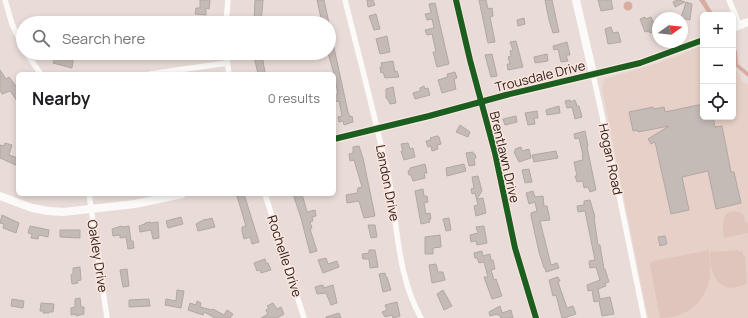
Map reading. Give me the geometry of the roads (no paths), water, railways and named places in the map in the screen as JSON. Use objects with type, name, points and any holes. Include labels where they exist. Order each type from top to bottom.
[{"type":"street","points":[[5,0],[16,33]]},
{"type":"street","points":[[227,16],[228,0]]},
{"type":"street","name":"Landon Drive","points":[[345,0],[377,129],[394,208],[404,278],[411,300],[421,318]]},
{"type":"street","name":"Brentlawn Drive","points":[[456,0],[495,153],[515,248],[536,318]]},
{"type":"street","name":"Hogan Road","points":[[576,0],[618,186],[644,318]]},
{"type":"street","points":[[729,0],[732,12]]},
{"type":"street","points":[[736,27],[748,22]]},
{"type":"street","name":"Trousdale Drive","points":[[336,139],[640,63],[700,41]]},
{"type":"street","points":[[31,60],[40,72]]},
{"type":"street","points":[[227,60],[229,72]]},
{"type":"street","points":[[164,72],[227,63]]},
{"type":"street","points":[[0,196],[27,207],[48,211],[68,212],[144,202],[172,196]]},
{"type":"street","name":"Oakley Drive","points":[[90,196],[107,318]]},
{"type":"street","name":"Rochelle Drive","points":[[266,196],[304,318]]}]
